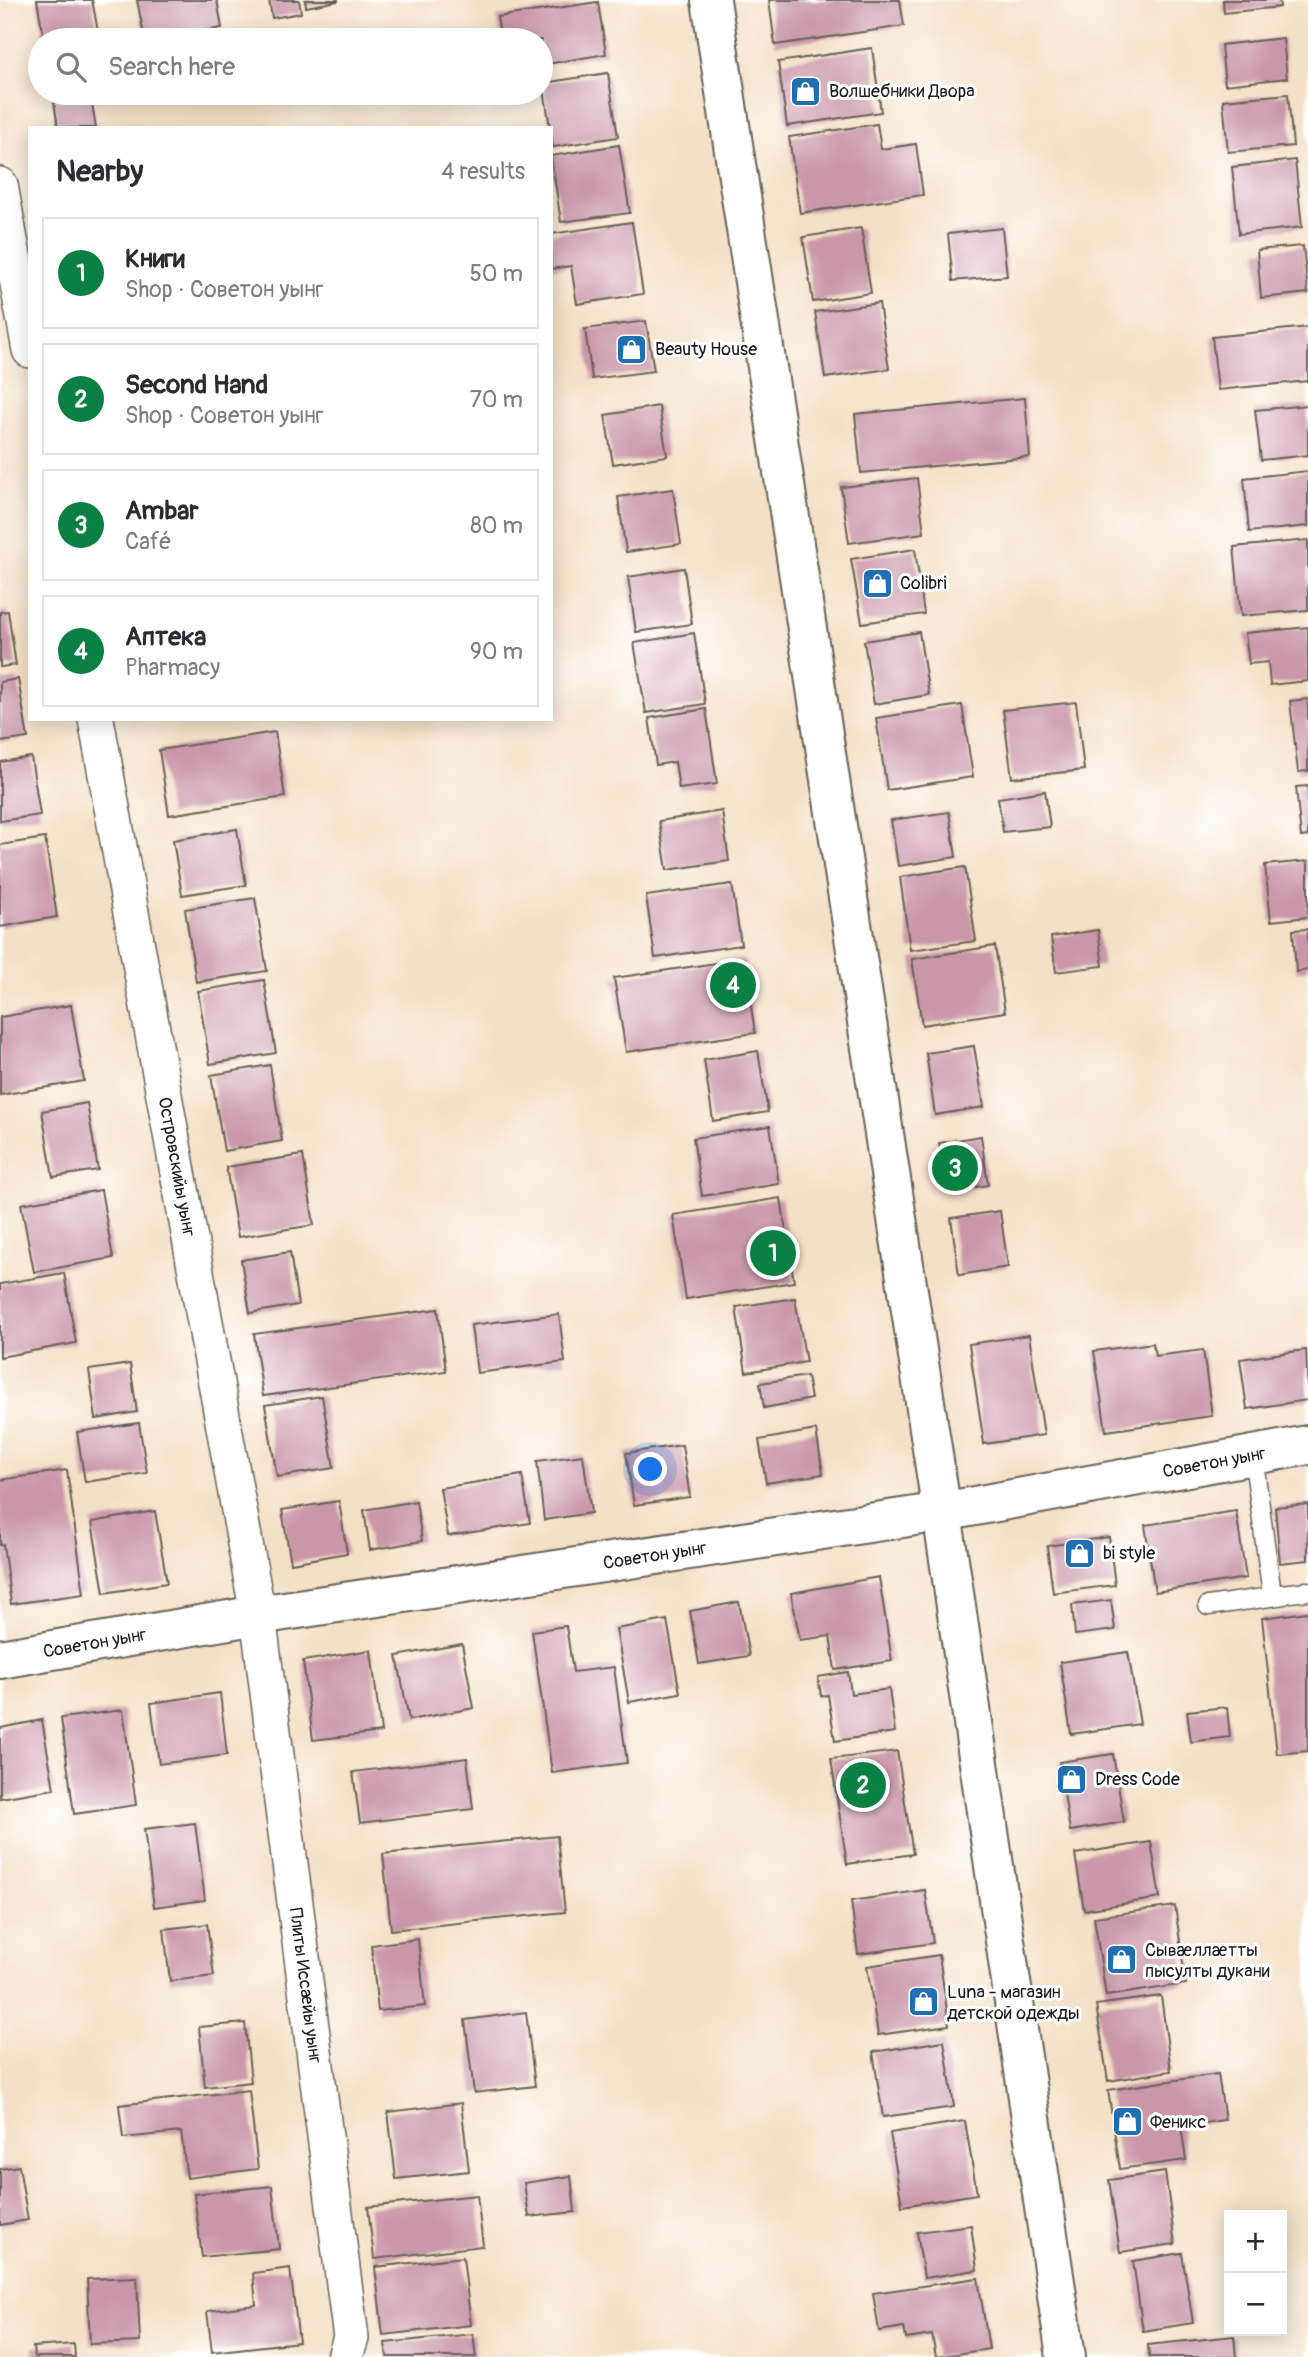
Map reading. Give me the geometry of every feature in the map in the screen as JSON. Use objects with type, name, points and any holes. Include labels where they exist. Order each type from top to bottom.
[{"type":"street","points":[[711,0],[942,1511],[1066,2357]]},
{"type":"street","points":[[0,185],[28,339]]},
{"type":"street","name":"Островскийы уынг","points":[[96,721],[258,1615]]},
{"type":"street","name":"Советон уынг","points":[[0,1659],[258,1615],[942,1511],[1308,1445]]},
{"type":"street","name":"Плиты Иссæйы уынг","points":[[258,1615],[351,2338],[345,2357]]},
{"type":"lane","points":[[1253,1454],[1272,1595],[1308,1591]]},
{"type":"lane","points":[[1208,1606],[1308,1591]]},
{"type":"building","points":[[37,0],[92,0],[97,28],[42,28]]},
{"type":"building","points":[[137,0],[217,0],[222,28],[143,28]]},
{"type":"building","points":[[269,0],[299,0],[301,13],[272,18]]},
{"type":"building","points":[[305,0],[338,0],[338,1],[306,7]]},
{"type":"building","points":[[769,0],[900,0],[904,26],[775,45]]},
{"type":"building","points":[[1223,0],[1279,0],[1280,7],[1224,13]]},
{"type":"building","points":[[598,2],[606,54],[553,63],[553,28],[499,28],[497,17]]},
{"type":"building","points":[[1283,38],[1287,78],[1225,85],[1221,45]]},
{"type":"building","points":[[872,48],[881,112],[787,126],[778,62]]},
{"type":"building","points":[[608,73],[618,137],[553,147],[553,126],[550,126],[546,105],[553,105],[553,81]]},
{"type":"building","points":[[1288,94],[1293,146],[1228,152],[1223,100]]},
{"type":"building","points":[[54,105],[92,105],[96,126],[58,126]]},
{"type":"building","points":[[877,124],[881,149],[916,144],[923,195],[800,213],[789,137]]},
{"type":"building","points":[[619,145],[630,213],[561,222],[553,156]]},
{"type":"building","points":[[1295,160],[1302,227],[1239,234],[1232,167]]},
{"type":"building","points":[[632,222],[643,294],[577,304],[571,266],[553,269],[553,234]]},
{"type":"building","points":[[861,228],[871,293],[813,302],[803,237]]},
{"type":"building","points":[[1002,228],[1007,276],[953,281],[948,234]]},
{"type":"building","points":[[1303,246],[1308,293],[1261,298],[1257,250]]},
{"type":"building","points":[[879,303],[889,369],[825,378],[815,312]]},
{"type":"building","points":[[646,321],[654,371],[592,379],[585,329]]},
{"type":"building","points":[[1308,327],[1308,381],[1218,390],[1212,337]]},
{"type":"building","points":[[1025,398],[1030,457],[861,473],[855,414]]},
{"type":"building","points":[[1308,405],[1308,455],[1261,460],[1255,410]]},
{"type":"building","points":[[659,406],[667,456],[613,464],[605,415]]},
{"type":"building","points":[[1308,471],[1308,526],[1249,532],[1244,478]]},
{"type":"building","points":[[917,478],[924,533],[849,543],[841,487]]},
{"type":"building","points":[[673,489],[681,544],[626,552],[618,497]]},
{"type":"building","points":[[1308,540],[1308,610],[1241,616],[1234,547]]},
{"type":"building","points":[[915,549],[924,614],[862,623],[851,559]]},
{"type":"building","points":[[684,568],[692,624],[636,632],[628,577]]},
{"type":"building","points":[[8,611],[16,665],[0,667],[0,612]]},
{"type":"building","points":[[1308,627],[1308,681],[1270,685],[1268,662],[1249,664],[1245,633]]},
{"type":"building","points":[[919,632],[929,695],[874,704],[864,641]]},
{"type":"building","points":[[694,633],[705,704],[646,713],[634,643]]},
{"type":"building","points":[[18,679],[28,738],[0,742],[0,682]]},
{"type":"building","points":[[1308,699],[1308,771],[1298,772],[1290,701]]},
{"type":"building","points":[[1076,702],[1084,770],[1012,778],[1003,710]]},
{"type":"building","points":[[962,705],[973,777],[887,790],[876,718]]},
{"type":"building","points":[[706,709],[717,784],[679,789],[675,762],[656,765],[649,718]]},
{"type":"building","points":[[275,732],[285,797],[169,815],[159,750]]},
{"type":"building","points":[[31,757],[40,815],[0,821],[0,762]]},
{"type":"building","points":[[1308,786],[1308,836],[1301,837],[1296,787]]},
{"type":"building","points":[[1045,791],[1050,827],[1003,832],[998,798]]},
{"type":"building","points":[[722,811],[729,861],[667,870],[659,821]]},
{"type":"building","points":[[949,812],[956,857],[898,866],[891,820]]},
{"type":"building","points":[[237,829],[246,885],[182,895],[173,840]]},
{"type":"building","points":[[45,838],[57,917],[0,927],[0,845]]},
{"type":"building","points":[[1308,861],[1308,917],[1271,921],[1265,865]]},
{"type":"building","points":[[965,867],[976,941],[910,950],[900,877]]},
{"type":"building","points":[[732,884],[741,945],[655,958],[646,896]]},
{"type":"building","points":[[255,898],[267,971],[196,982],[185,909]]},
{"type":"building","points":[[1308,929],[1308,970],[1296,972],[1293,930]]},
{"type":"building","points":[[1098,930],[1103,966],[1056,972],[1051,937]]},
{"type":"building","points":[[995,946],[1005,1012],[922,1025],[912,959]]},
{"type":"building","points":[[744,959],[755,1033],[626,1052],[614,978]]},
{"type":"building","points":[[264,980],[276,1053],[210,1064],[198,991]]},
{"type":"building","points":[[71,1005],[84,1081],[0,1095],[0,1017]]},
{"type":"building","points":[[974,1046],[984,1107],[935,1115],[926,1053]]},
{"type":"building","points":[[758,1051],[768,1112],[713,1121],[704,1060]]},
{"type":"building","points":[[270,1065],[282,1141],[224,1151],[211,1075]]},
{"type":"building","points":[[87,1103],[98,1170],[53,1177],[42,1111]]},
{"type":"building","points":[[770,1126],[779,1184],[702,1196],[693,1138]]},
{"type":"building","points":[[981,1136],[988,1185],[947,1192],[939,1143]]},
{"type":"building","points":[[303,1155],[314,1225],[238,1237],[226,1167]]},
{"type":"building","points":[[101,1190],[113,1258],[34,1272],[21,1204]]},
{"type":"building","points":[[781,1198],[794,1282],[686,1299],[673,1215]]},
{"type":"building","points":[[1000,1211],[1008,1267],[959,1275],[951,1218]]},
{"type":"building","points":[[290,1252],[298,1305],[250,1313],[241,1260]]},
{"type":"building","points":[[64,1273],[76,1343],[0,1357],[0,1284]]},
{"type":"building","points":[[795,1298],[806,1362],[746,1372],[736,1307]]},
{"type":"building","points":[[438,1309],[446,1371],[263,1396],[254,1334]]},
{"type":"building","points":[[559,1314],[565,1362],[477,1373],[471,1325]]},
{"type":"building","points":[[1029,1335],[1044,1435],[984,1444],[969,1344]]},
{"type":"building","points":[[1153,1343],[1155,1356],[1203,1350],[1212,1416],[1106,1431],[1094,1351]]},
{"type":"building","points":[[1306,1350],[1308,1400],[1247,1409],[1240,1359]]},
{"type":"building","points":[[130,1364],[137,1412],[96,1419],[89,1370]]},
{"type":"building","points":[[807,1376],[811,1399],[764,1408],[760,1383]]},
{"type":"building","points":[[322,1396],[334,1468],[277,1477],[265,1405]]},
{"type":"building","points":[[139,1423],[147,1473],[85,1482],[77,1432]]},
{"type":"building","points":[[816,1430],[823,1474],[766,1483],[759,1440]]},
{"type":"building","points":[[682,1445],[690,1497],[634,1505],[626,1453]]},
{"type":"building","points":[[583,1455],[591,1513],[544,1520],[537,1461]]},
{"type":"building","points":[[67,1470],[84,1594],[11,1604],[3,1544],[0,1545],[0,1480]]},
{"type":"building","points":[[522,1475],[530,1523],[448,1536],[440,1488]]},
{"type":"building","points":[[339,1501],[347,1553],[291,1563],[282,1510]]},
{"type":"building","points":[[416,1501],[422,1541],[370,1550],[364,1510]]},
{"type":"building","points":[[1308,1504],[1308,1560],[1280,1563],[1275,1507]]},
{"type":"building","points":[[155,1511],[167,1583],[104,1593],[92,1522]]},
{"type":"building","points":[[1236,1511],[1246,1578],[1155,1592],[1145,1525]]},
{"type":"building","points":[[1109,1537],[1115,1585],[1053,1593],[1047,1546]]},
{"type":"building","points":[[879,1577],[892,1661],[835,1670],[830,1636],[800,1640],[791,1593]]},
{"type":"building","points":[[1111,1600],[1115,1630],[1075,1635],[1072,1605]]},
{"type":"building","points":[[739,1602],[749,1656],[699,1664],[690,1611]]},
{"type":"building","points":[[1308,1612],[1308,1751],[1277,1754],[1262,1618]]},
{"type":"building","points":[[667,1620],[680,1693],[629,1702],[616,1629]]},
{"type":"building","points":[[566,1626],[573,1672],[614,1667],[627,1763],[552,1773],[532,1631]]},
{"type":"building","points":[[462,1644],[474,1708],[409,1720],[397,1656]]},
{"type":"building","points":[[371,1650],[381,1732],[313,1740],[303,1661]]},
{"type":"building","points":[[1128,1652],[1140,1724],[1071,1734],[1060,1662]]},
{"type":"building","points":[[848,1672],[851,1694],[889,1689],[895,1732],[835,1741],[828,1695],[821,1696],[818,1677]]},
{"type":"building","points":[[220,1693],[227,1755],[159,1764],[151,1703]]},
{"type":"building","points":[[1227,1707],[1230,1737],[1191,1742],[1187,1711]]},
{"type":"building","points":[[123,1710],[136,1805],[74,1814],[61,1718]]},
{"type":"building","points":[[42,1720],[54,1789],[0,1798],[0,1728]]},
{"type":"building","points":[[897,1751],[913,1854],[847,1864],[831,1759]]},
{"type":"building","points":[[1113,1754],[1124,1822],[1070,1831],[1059,1762]]},
{"type":"building","points":[[467,1758],[473,1809],[360,1823],[353,1772]]},
{"type":"building","points":[[195,1823],[205,1900],[154,1907],[144,1829]]},
{"type":"building","points":[[557,1836],[565,1912],[391,1930],[383,1854]]},
{"type":"building","points":[[1151,1842],[1160,1898],[1084,1910],[1075,1854]]},
{"type":"building","points":[[925,1890],[933,1943],[858,1954],[851,1901]]},
{"type":"building","points":[[1175,1906],[1186,1984],[1106,1996],[1094,1917]]},
{"type":"building","points":[[207,1924],[214,1976],[170,1981],[164,1929]]},
{"type":"building","points":[[418,1939],[425,2006],[378,2011],[371,1945]]},
{"type":"building","points":[[939,1955],[949,2025],[878,2035],[867,1966]]},
{"type":"building","points":[[1161,1996],[1171,2071],[1108,2081],[1096,2005]]},
{"type":"building","points":[[526,2012],[535,2086],[474,2093],[465,2020]]},
{"type":"building","points":[[245,2023],[251,2082],[205,2087],[199,2027]]},
{"type":"building","points":[[944,2041],[954,2107],[883,2117],[873,2052]]},
{"type":"building","points":[[1218,2074],[1225,2120],[1181,2126],[1186,2160],[1120,2169],[1108,2090]]},
{"type":"building","points":[[249,2090],[258,2169],[187,2178],[181,2132],[123,2138],[119,2105]]},
{"type":"building","points":[[461,2103],[469,2171],[396,2179],[388,2112]]},
{"type":"building","points":[[965,2121],[977,2194],[902,2206],[890,2133]]},
{"type":"building","points":[[19,2166],[28,2220],[0,2225],[0,2169]]},
{"type":"building","points":[[1165,2172],[1175,2244],[1120,2252],[1109,2180]]},
{"type":"building","points":[[571,2176],[575,2212],[529,2217],[524,2183]]},
{"type":"building","points":[[272,2186],[279,2249],[202,2257],[194,2194]]},
{"type":"building","points":[[477,2195],[483,2246],[374,2259],[368,2207]]},
{"type":"building","points":[[971,2225],[977,2270],[924,2278],[917,2232]]},
{"type":"building","points":[[1182,2253],[1193,2323],[1143,2331],[1133,2261]]},
{"type":"building","points":[[463,2257],[471,2325],[383,2335],[375,2267]]},
{"type":"building","points":[[290,2268],[299,2342],[212,2352],[207,2311],[256,2305],[253,2273]]},
{"type":"building","points":[[137,2277],[140,2342],[90,2344],[87,2279]]},
{"type":"building","points":[[978,2278],[989,2349],[936,2357],[932,2335],[906,2339],[904,2327],[879,2331],[873,2293]]},
{"type":"building","points":[[473,2334],[476,2357],[387,2357],[385,2343]]},
{"type":"building","points":[[1234,2336],[1236,2357],[1149,2357],[1148,2345]]},
{"type":"building","points":[[74,2344],[75,2357],[34,2357],[33,2347]]},
{"type":"place","name":"Волшебники Двора","points":[[806,91]]},
{"type":"place","name":"Beauty House","points":[[632,349]]},
{"type":"place","name":"Colibri","points":[[877,583]]},
{"type":"place","name":"Аптека","points":[[733,985]]},
{"type":"place","name":"Ambar","points":[[955,1168]]},
{"type":"place","name":"Книги","points":[[773,1253]]},
{"type":"place","name":"bi style","points":[[1080,1553]]},
{"type":"place","name":"Dress Code","points":[[1072,1779]]},
{"type":"place","name":"Second Hand","points":[[863,1785]]},
{"type":"place","name":"Сывæллæтты пысулты дукани","points":[[1122,1960]]},
{"type":"place","name":"Luna - магазин детской одежды","points":[[924,2002]]},
{"type":"place","name":"Феникс","points":[[1127,2122]]}]
